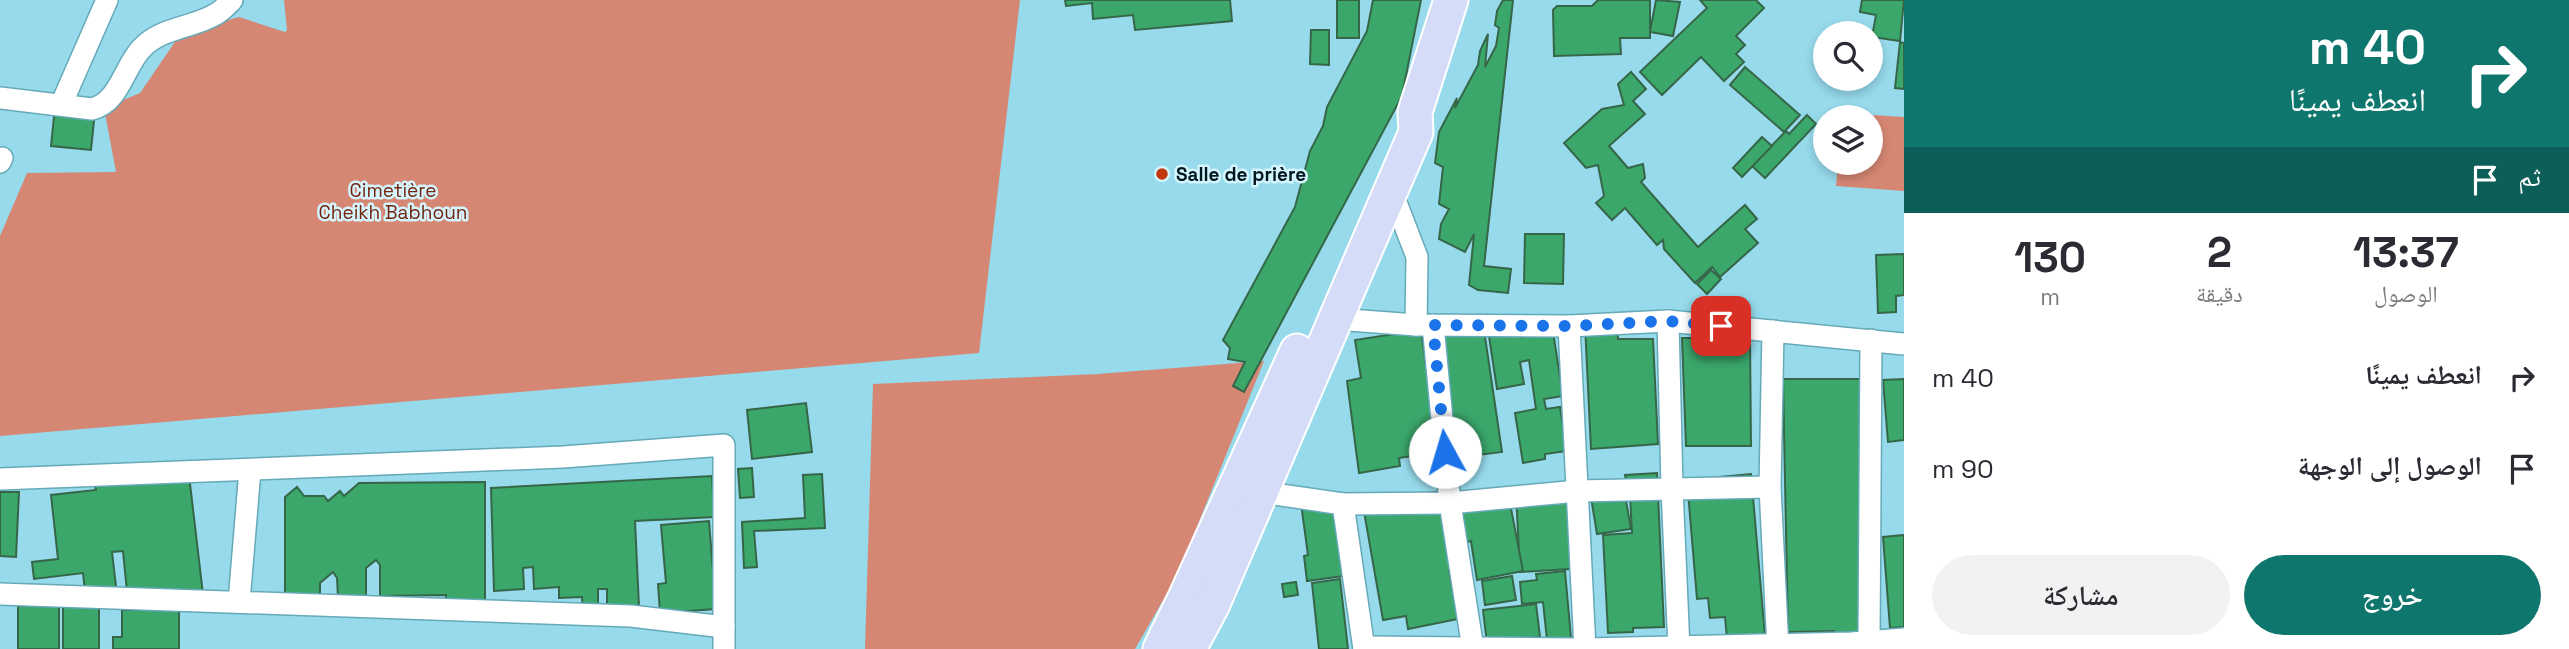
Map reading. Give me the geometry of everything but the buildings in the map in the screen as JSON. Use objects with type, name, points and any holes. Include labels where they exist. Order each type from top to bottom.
[{"type":"main road","points":[[1160,649],[1185,598],[1246,493],[1336,319],[1416,132],[1415,111],[1451,0]]},
{"type":"main road","points":[[1189,649],[1212,606],[1246,493],[1400,127],[1415,111]]},
{"type":"street","points":[[61,106],[107,0]]},
{"type":"street","points":[[0,98],[92,109],[100,107],[112,95],[141,48],[156,37],[216,14],[232,0]]},
{"type":"street","points":[[1392,192],[1417,257],[1424,325],[1474,649]]},
{"type":"street","points":[[1336,319],[1424,325],[1569,326],[1668,321],[1904,344]]},
{"type":"street","points":[[1668,321],[1679,647]]},
{"type":"street","points":[[1569,326],[1585,649]]},
{"type":"street","points":[[1773,331],[1770,487],[1778,646]]},
{"type":"street","points":[[1857,644],[1871,340]]},
{"type":"street","points":[[0,480],[563,457],[724,445],[724,649]]},
{"type":"street","points":[[239,602],[250,470]]},
{"type":"street","points":[[1246,493],[1343,504],[1450,503],[1578,491],[1770,487]]},
{"type":"street","points":[[1343,504],[1364,648],[1778,646],[1857,644],[1904,639]]},
{"type":"street","points":[[0,594],[631,616],[724,627]]},
{"type":"green space","name":"Cimetière Cheikh Babhoun","points":[[284,0],[1020,0],[979,353],[0,436],[0,236],[27,173],[116,172],[104,108],[140,93],[181,33],[239,17],[285,32]]},
{"type":"green space","points":[[1883,116],[1904,117],[1904,191],[1836,186],[1837,175],[1883,175]]},
{"type":"green space","points":[[1264,361],[1177,576],[1135,649],[865,649],[873,384],[1098,374]]},
{"type":"place","name":"Salle de prière","points":[[1162,174]]},
{"type":"route","points":[[1445,452],[1433,325],[1569,326],[1668,321],[1721,326]]}]
